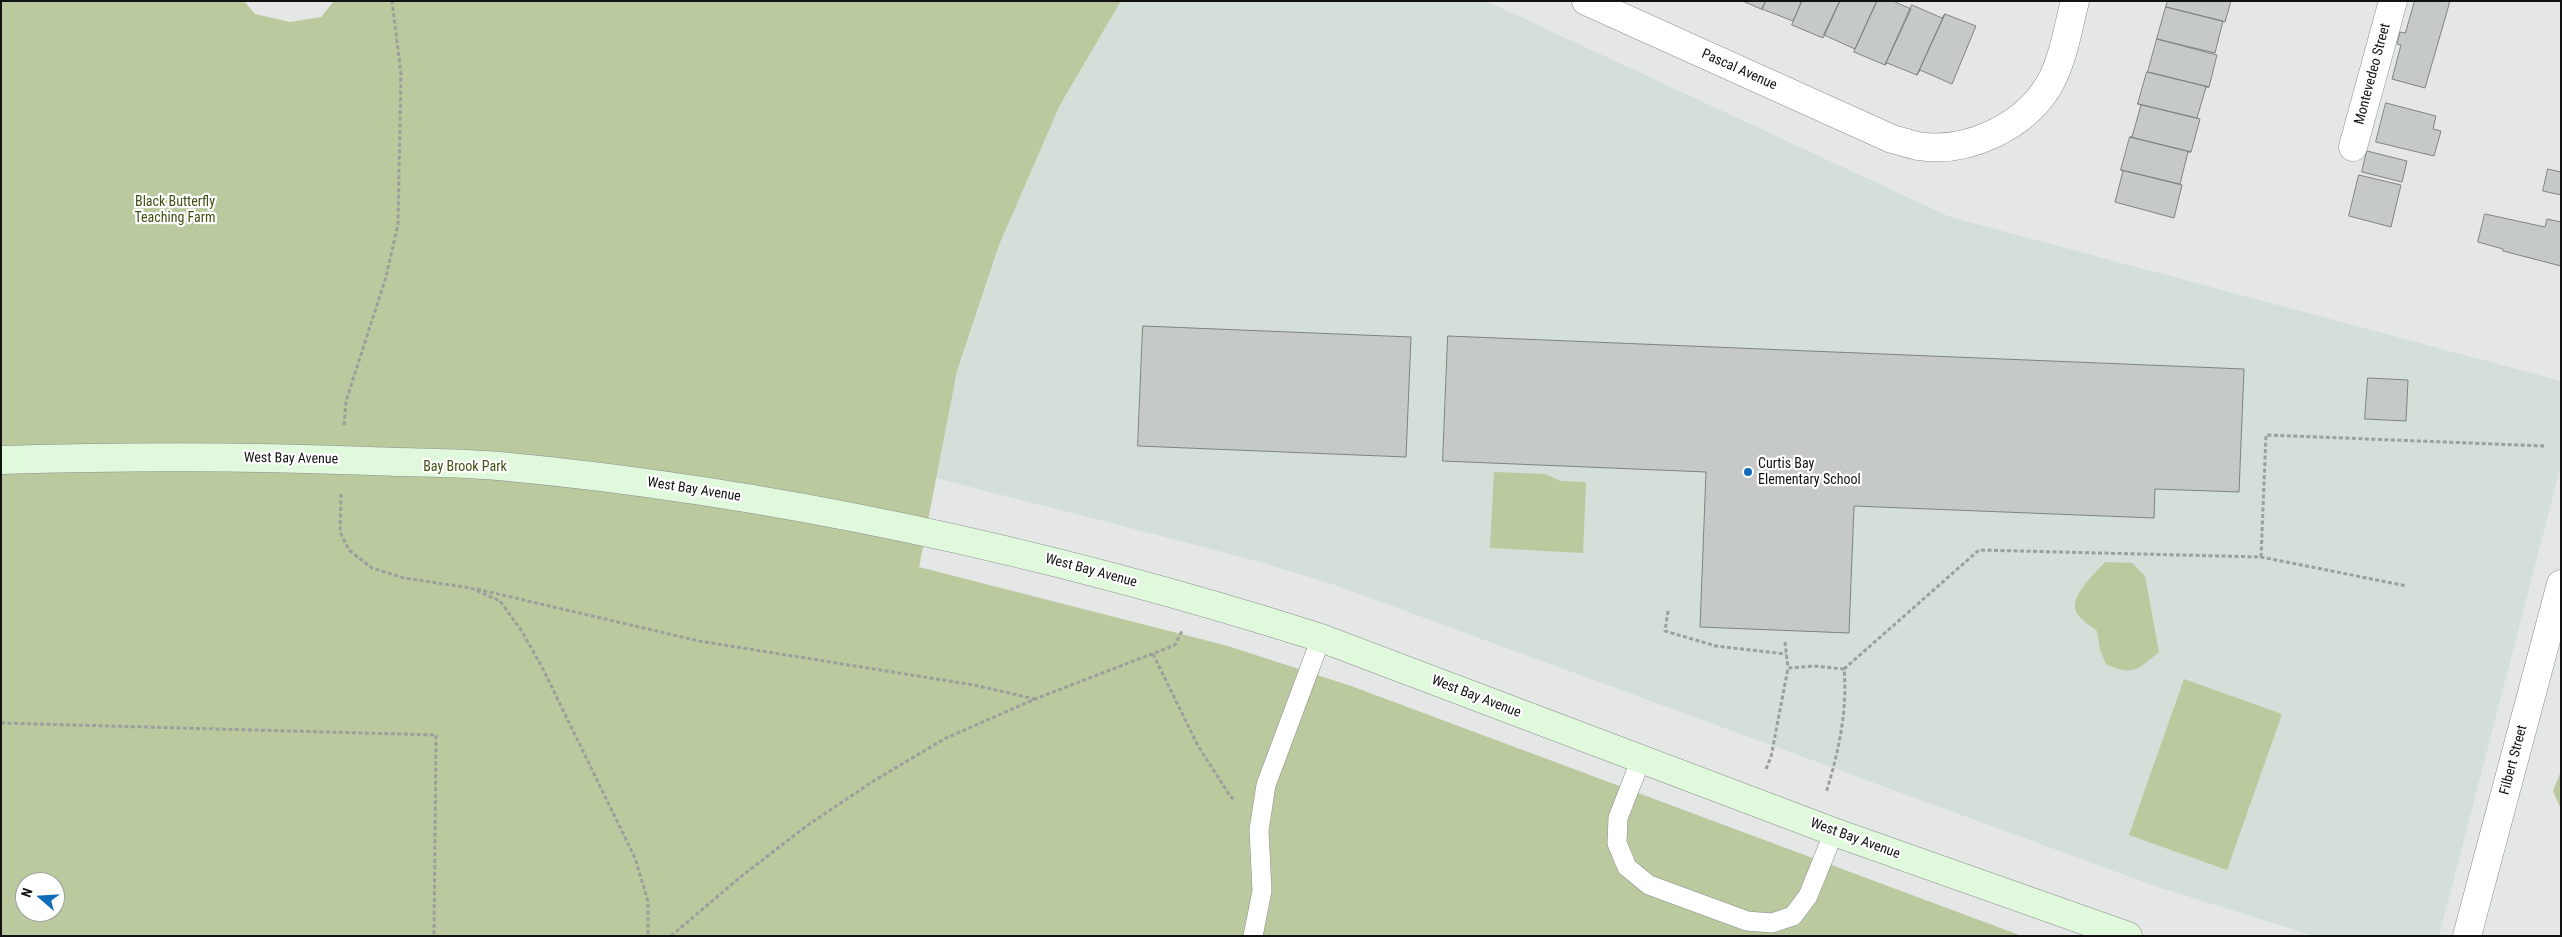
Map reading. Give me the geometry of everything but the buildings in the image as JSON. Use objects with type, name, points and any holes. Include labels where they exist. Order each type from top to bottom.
[{"type":"street","name":"Pascal Avenue","points":[[1586,1],[1892,139],[1919,146],[1955,146],[2014,124],[2050,84],[2075,1]]},
{"type":"street","name":"Montevedeo Street","points":[[2353,147],[2393,1]]},
{"type":"street","name":"West Bay Avenue","points":[[1,460],[184,456],[496,466],[688,488],[857,518],[1060,562],[1198,600],[1321,638],[1825,829],[2128,936]]},
{"type":"street","name":"Filbert Street","points":[[2467,936],[2561,584]]},
{"type":"lane","points":[[1253,936],[1262,891],[1259,830],[1266,785],[1321,638]]},
{"type":"lane","points":[[1641,759],[1618,818],[1617,843],[1627,867],[1649,885],[1747,921],[1772,923],[1793,916],[1808,896],[1825,829]]},
{"type":"path","points":[[392,1],[401,74],[398,224],[386,277],[346,401],[340,532],[350,550],[372,568],[404,578],[471,588],[699,640],[974,685],[1035,699]]},
{"type":"path","points":[[2261,557],[2266,435],[2546,446]]},
{"type":"path","points":[[1788,668],[1814,666],[1844,669],[1979,550],[2261,557],[2407,586]]},
{"type":"path","points":[[471,588],[500,601],[521,630],[542,667],[635,858],[648,901],[648,936]]},
{"type":"path","points":[[671,936],[745,873],[805,827],[872,782],[944,738],[1035,699],[1175,645],[1198,600]]},
{"type":"path","points":[[1668,611],[1665,631],[1716,646],[1786,654]]},
{"type":"path","points":[[1751,801],[1772,757],[1788,668],[1785,642]]},
{"type":"path","points":[[1152,654],[1197,744],[1230,796],[1262,814]]},
{"type":"path","points":[[1825,829],[1830,779],[1843,718],[1846,688],[1844,669]]},
{"type":"path","points":[[1,723],[436,734],[434,936]]},
{"type":"shaded area","name":"Curtis Bay Elementary School","points":[[1121,1],[1486,1],[1950,217],[2561,381],[2561,465],[2439,936],[2314,936],[2155,886],[1332,584],[1250,559],[936,478],[957,371],[999,245],[1060,105]]},
{"type":"green space","name":"Bay Brook Park","points":[[1,1],[244,1],[255,14],[290,22],[321,17],[334,1],[1121,1],[1060,105],[999,245],[957,371],[919,567],[1228,646],[1351,686],[2022,936],[1,936]]},
{"type":"green space","points":[[1494,472],[1545,474],[1561,481],[1586,482],[1583,553],[1490,548]]},
{"type":"green space","points":[[2105,562],[2132,563],[2145,576],[2159,652],[2135,669],[2123,670],[2106,664],[2100,650],[2097,631],[2081,618],[2075,610],[2075,602],[2083,587]]},
{"type":"green space","points":[[2184,679],[2282,714],[2227,870],[2129,835]]},
{"type":"green space","points":[[2561,771],[2561,809],[2553,791]]},
{"type":"place","name":"Curtis Bay Elementary School","points":[[1748,472]]},
{"type":"park label","name":"Black Butterfly Teaching Farm","points":[[175,210]]}]
